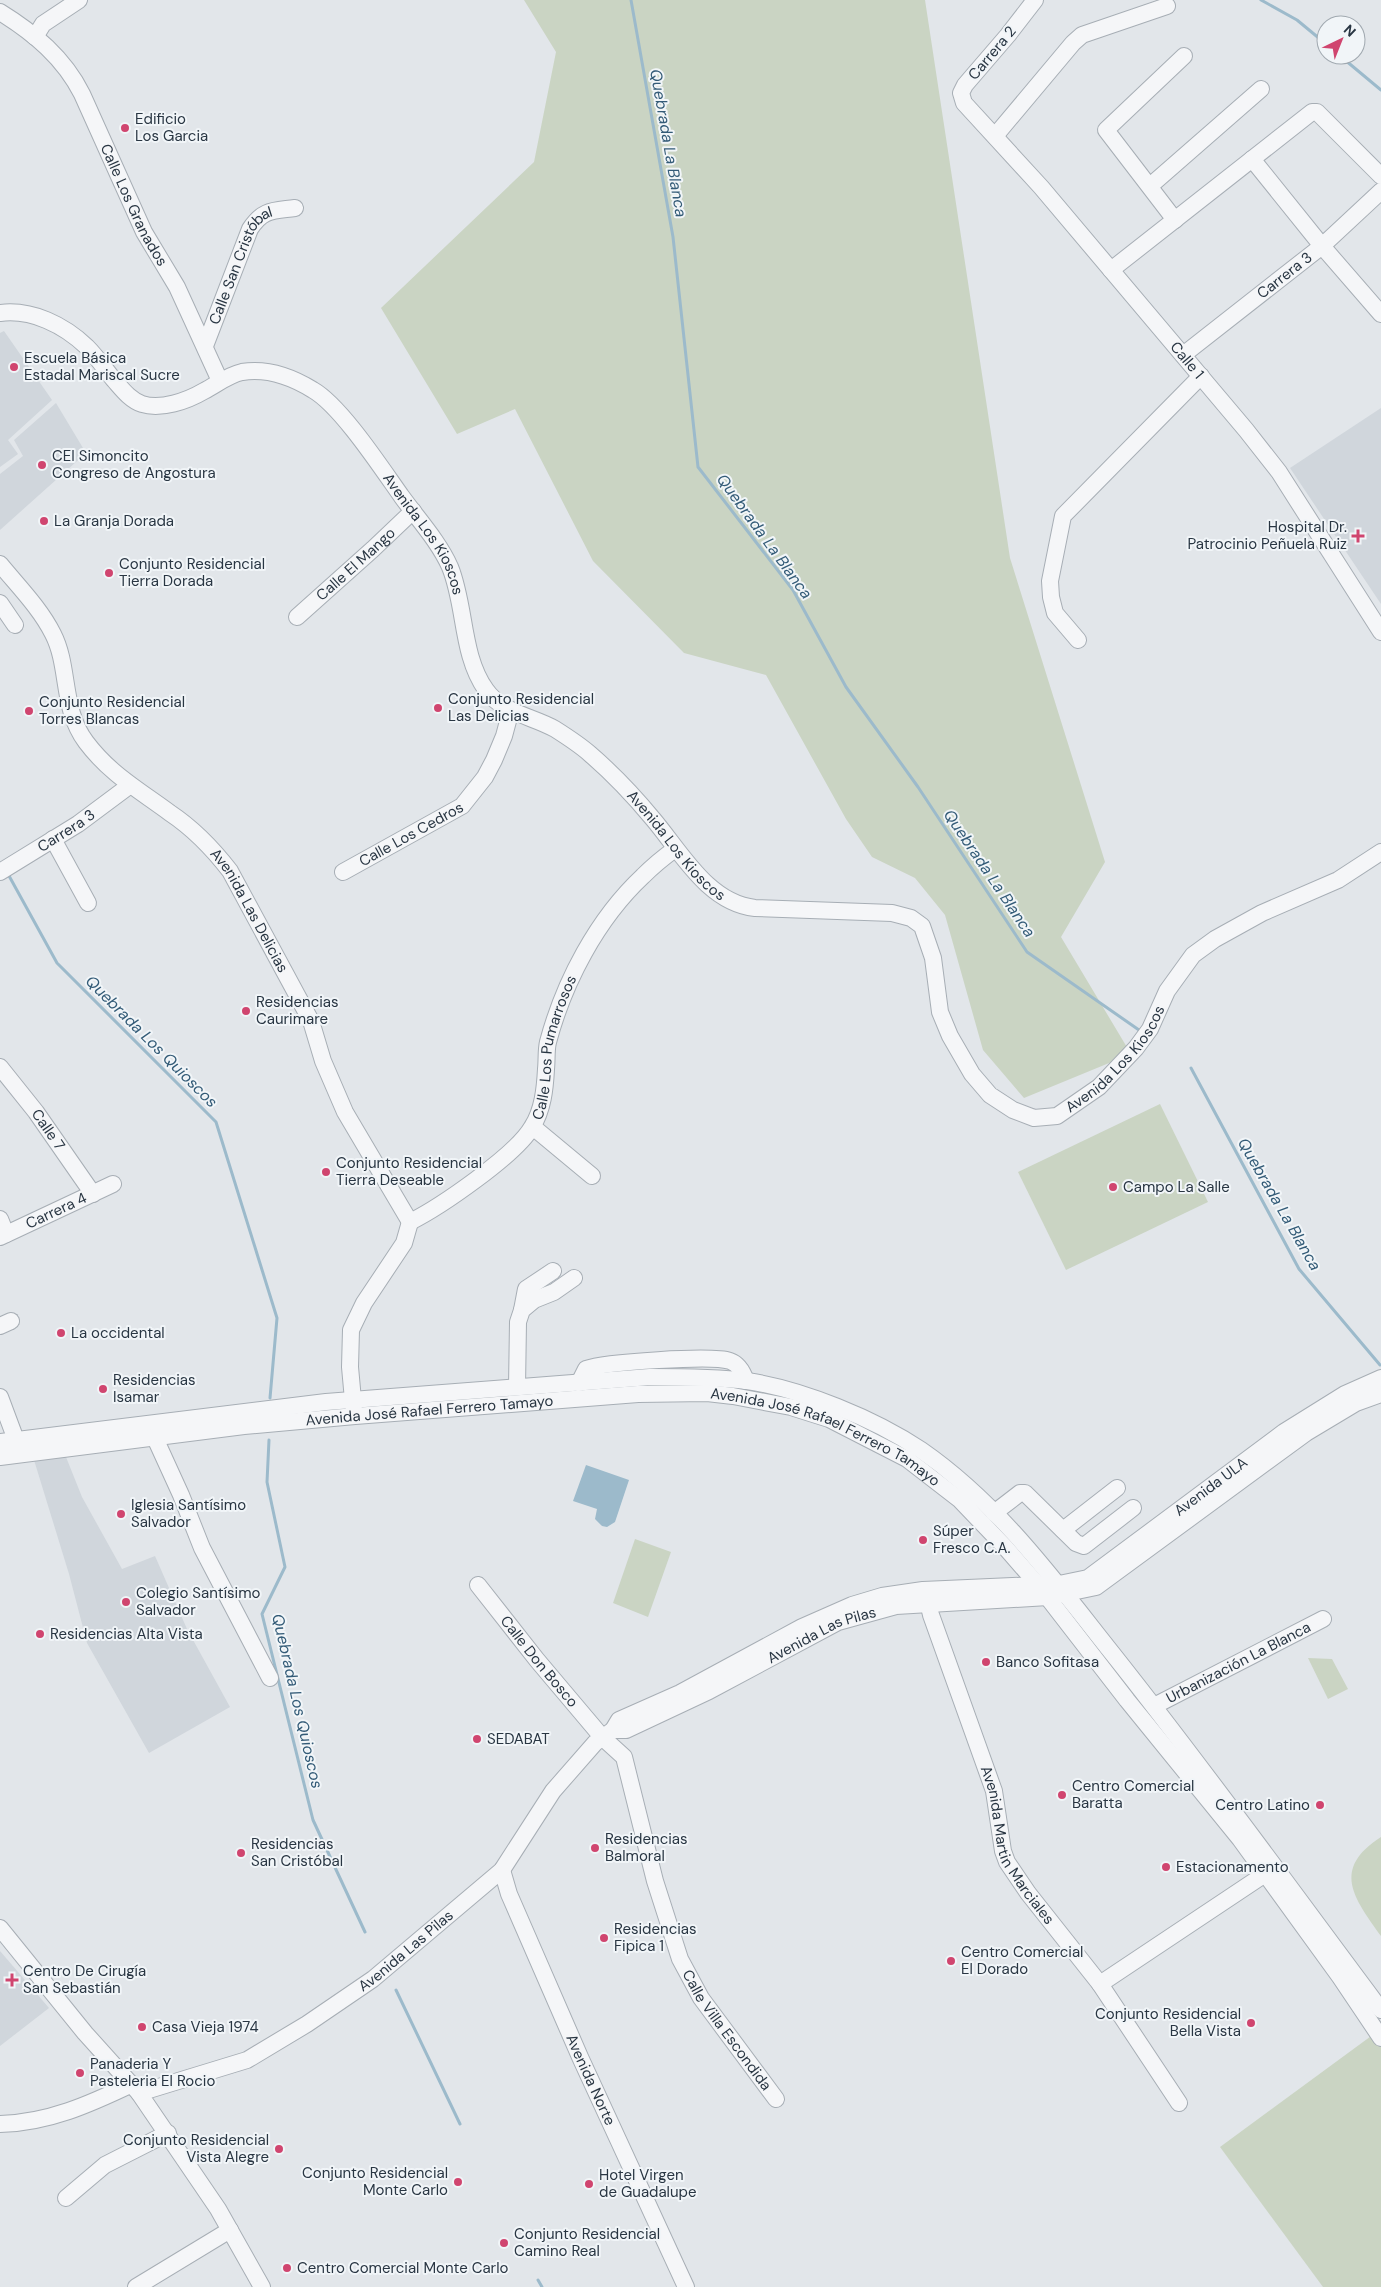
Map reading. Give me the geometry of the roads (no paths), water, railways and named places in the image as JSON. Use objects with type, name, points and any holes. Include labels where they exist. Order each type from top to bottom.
[{"type":"street","points":[[36,37],[43,24],[79,0]]},
{"type":"street","name":"Carrera 2","points":[[968,109],[962,93],[965,85],[1035,0]]},
{"type":"street","points":[[995,136],[1073,43],[1082,35],[1167,6]]},
{"type":"street","name":"Calle Los Granados","points":[[0,12],[55,53],[78,86],[144,232],[177,287],[206,346],[220,381]]},
{"type":"street","points":[[1175,220],[1106,130],[1184,56]]},
{"type":"street","points":[[1150,186],[1261,89]]},
{"type":"street","name":"Calle 1","points":[[968,109],[995,136],[1246,430],[1279,472],[1381,632]]},
{"type":"street","points":[[1111,270],[1314,111],[1381,176]]},
{"type":"street","points":[[1252,159],[1322,246],[1381,314]]},
{"type":"street","name":"Carrera 3","points":[[1183,355],[1322,246],[1381,191]]},
{"type":"street","name":"Calle San Cristóbal","points":[[206,346],[250,229],[257,218],[266,212],[295,208]]},
{"type":"street","name":"Avenida Los Kioscos","points":[[0,313],[26,313],[47,320],[67,332],[87,347],[130,398],[140,403],[156,406],[168,404],[201,393],[220,381],[242,372],[284,375],[316,391],[329,402],[350,428],[412,511],[450,567],[477,674],[492,698],[511,710],[555,729],[589,752],[654,819],[675,848],[725,899],[740,906],[892,913],[911,918],[922,926],[933,958],[940,1012],[950,1036],[972,1074],[1000,1102],[1013,1110],[1034,1118],[1057,1116],[1100,1087],[1136,1048],[1150,1029],[1167,991],[1193,955],[1215,939],[1262,913],[1338,880],[1381,852]]},
{"type":"street","points":[[1078,640],[1055,614],[1051,597],[1050,581],[1063,516],[1201,376]]},
{"type":"street","name":"Calle El Mango","points":[[297,617],[373,550],[412,511]]},
{"type":"street","name":"Avenida Las Delicias","points":[[0,564],[32,602],[54,634],[77,730],[104,763],[129,786],[170,812],[198,835],[214,850],[230,871],[311,1021],[323,1060],[345,1112],[382,1173],[397,1203],[410,1222]]},
{"type":"street","points":[[0,603],[15,625]]},
{"type":"street","name":"Calle Los Cedros","points":[[343,872],[462,806],[485,777],[494,760],[504,736],[511,710]]},
{"type":"street","name":"Carrera 3","points":[[0,872],[78,824],[129,786]]},
{"type":"street","points":[[53,839],[88,903]]},
{"type":"street","name":"Calle Los Pumarrosos","points":[[410,1222],[433,1210],[503,1157],[523,1140],[533,1127],[543,1096],[547,1045],[558,1008],[584,954],[602,924],[619,902],[643,876],[675,848]]},
{"type":"street","name":"Calle 7","points":[[0,1066],[36,1112],[92,1194]]},
{"type":"street","points":[[533,1127],[592,1176]]},
{"type":"street","name":"Carrera 4","points":[[2,1230],[113,1184]]},
{"type":"street","points":[[354,1408],[350,1367],[351,1330],[372,1289],[404,1243],[410,1222]]},
{"type":"street","points":[[517,1387],[518,1322],[526,1289],[553,1271]]},
{"type":"street","points":[[522,1310],[534,1300],[554,1292],[574,1278]]},
{"type":"street","name":"Avenida José Rafael Ferrero Tamayo","points":[[0,1442],[19,1446],[155,1438],[354,1408],[517,1387],[579,1383],[586,1369],[597,1365],[624,1362],[722,1359],[738,1366],[746,1381],[797,1392],[876,1425],[919,1449],[976,1494],[1015,1533],[1063,1589],[1236,1812],[1381,2010]]},
{"type":"street","points":[[326,1402],[350,1367]]},
{"type":"street","name":"Avenida ULA","points":[[1063,1589],[1088,1578],[1284,1432],[1345,1394],[1381,1378]]},
{"type":"street","name":"Avenida José Rafael Ferrero Tamayo","points":[[0,1457],[19,1446],[326,1402],[354,1408],[675,1393],[733,1396],[808,1411],[881,1444],[908,1459],[938,1481],[978,1518],[1043,1591],[1122,1693],[1235,1832],[1381,2038]]},
{"type":"street","name":"Avenida ULA","points":[[1043,1591],[1096,1588],[1306,1433],[1356,1404],[1381,1394]]},
{"type":"street","points":[[0,1397],[19,1446]]},
{"type":"street","points":[[155,1438],[209,1561],[270,1678]]},
{"type":"street","points":[[1063,1530],[1117,1488]]},
{"type":"street","points":[[994,1512],[1020,1493],[1025,1493],[1076,1543],[1084,1546],[1133,1508]]},
{"type":"street","name":"Calle Don Bosco","points":[[478,1585],[607,1734]]},
{"type":"street","name":"Avenida Las Pilas","points":[[0,2124],[36,2122],[136,2088],[247,2060],[286,2037],[373,1979],[502,1870],[553,1791],[619,1720],[680,1693],[822,1617],[882,1596],[927,1597],[1043,1591]]},
{"type":"street","name":"Avenida Martin Marciales","points":[[927,1597],[994,1791],[1003,1851],[1007,1862],[1028,1893],[1100,1984],[1179,2103]]},
{"type":"street","name":"Urbanización La Blanca","points":[[1154,1706],[1323,1619]]},
{"type":"street","name":"Calle Villa Escondida","points":[[607,1734],[624,1757],[655,1881],[680,1959],[701,1998],[776,2099]]},
{"type":"street","name":"Avenida Norte","points":[[502,1870],[509,1894],[580,2057],[686,2287]]},
{"type":"street","points":[[1100,1984],[1265,1874]]},
{"type":"street","points":[[0,1928],[85,2033],[136,2088],[168,2132],[230,2230],[262,2287]]},
{"type":"street","points":[[66,2198],[105,2165],[168,2132]]},
{"type":"street","points":[[136,2287],[230,2230]]},
{"type":"water","points":[[586,1465],[629,1480],[615,1522],[607,1527],[602,1526],[595,1519],[597,1509],[573,1501]]},
{"type":"waterway","name":"Quebrada La Blanca","points":[[631,0],[673,237],[698,467],[793,590],[846,687],[918,787],[1027,952],[1139,1030]]},
{"type":"waterway","points":[[1261,0],[1297,20],[1316,36]]},
{"type":"waterway","points":[[1351,65],[1381,90]]},
{"type":"waterway","name":"Quebrada Los Quioscos","points":[[8,874],[57,963],[216,1122],[277,1318],[270,1398]]},
{"type":"waterway","name":"Quebrada La Blanca","points":[[1191,1068],[1299,1269],[1380,1365]]},
{"type":"waterway","name":"Quebrada Los Quioscos","points":[[269,1440],[267,1482],[285,1567],[262,1614],[313,1820],[365,1932]]},
{"type":"waterway","name":"Quebrada Los Quioscos","points":[[396,1990],[460,2124]]},
{"type":"waterway","name":"Quebrada Los Quioscos","points":[[538,2280],[542,2287]]},
{"type":"place","name":"Edificio Los Garcia","points":[[125,128]]},
{"type":"place","name":"Escuela Básica Estadal Mariscal Sucre","points":[[14,367]]},
{"type":"place","name":"CEI Simoncito Congreso de Angostura","points":[[42,465]]},
{"type":"place","name":"La Granja Dorada","points":[[44,521]]},
{"type":"place","name":"Hospital Dr. Patrocinio Peñuela Ruiz","points":[[1358,536]]},
{"type":"place","name":"Conjunto Residencial Tierra Dorada","points":[[109,573]]},
{"type":"place","name":"Conjunto Residencial Las Delicias","points":[[438,708]]},
{"type":"place","name":"Conjunto Residencial Torres Blancas","points":[[29,711]]},
{"type":"place","name":"Residencias Caurimare","points":[[246,1011]]},
{"type":"place","name":"Conjunto Residencial Tierra Deseable","points":[[326,1172]]},
{"type":"place","name":"Campo La Salle","points":[[1113,1187]]},
{"type":"place","name":"La occidental","points":[[61,1333]]},
{"type":"place","name":"Residencias Isamar","points":[[103,1389]]},
{"type":"place","name":"Iglesia Santísimo Salvador","points":[[121,1514]]},
{"type":"place","name":"Súper Fresco C.A.","points":[[923,1540]]},
{"type":"place","name":"Colegio Santísimo Salvador","points":[[126,1602]]},
{"type":"place","name":"Residencias Alta Vista","points":[[40,1634]]},
{"type":"place","name":"Banco Sofitasa","points":[[986,1662]]},
{"type":"place","name":"SEDABAT","points":[[477,1739]]},
{"type":"place","name":"Centro Comercial Baratta","points":[[1062,1795]]},
{"type":"place","name":"Centro Latino","points":[[1320,1805]]},
{"type":"place","name":"Residencias Balmoral","points":[[595,1848]]},
{"type":"place","name":"Residencias San Cristóbal","points":[[241,1853]]},
{"type":"place","name":"Estacionamento","points":[[1166,1867]]},
{"type":"place","name":"Residencias Fipica 1","points":[[604,1938]]},
{"type":"place","name":"Centro Comercial El Dorado","points":[[951,1961]]},
{"type":"place","name":"Centro De Cirugía San Sebastián","points":[[12,1980]]},
{"type":"place","name":"Conjunto Residencial Bella Vista","points":[[1251,2023]]},
{"type":"place","name":"Casa Vieja 1974","points":[[142,2027]]},
{"type":"place","name":"Panaderia Y Pasteleria El Rocio","points":[[80,2073]]},
{"type":"place","name":"Conjunto Residencial Vista Alegre","points":[[279,2149]]},
{"type":"place","name":"Conjunto Residencial Monte Carlo","points":[[458,2182]]},
{"type":"place","name":"Hotel Virgen de Guadalupe","points":[[589,2184]]},
{"type":"place","name":"Conjunto Residencial Camino Real","points":[[504,2243]]},
{"type":"place","name":"Centro Comercial Monte Carlo","points":[[287,2268]]}]
